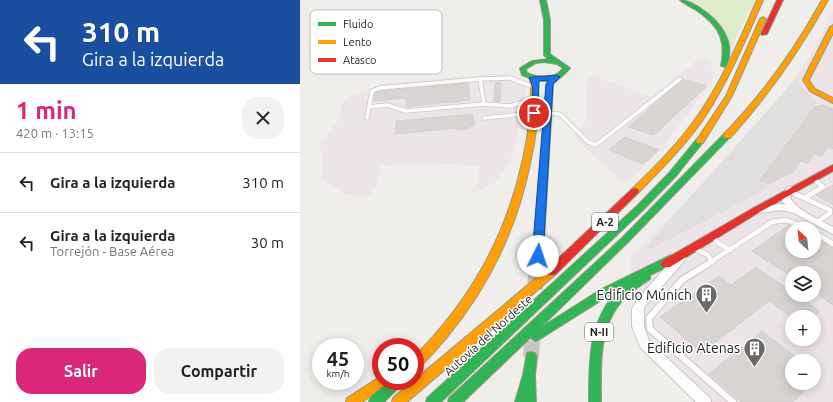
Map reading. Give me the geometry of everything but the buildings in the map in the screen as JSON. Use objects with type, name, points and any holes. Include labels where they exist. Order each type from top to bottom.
[{"type":"main road","points":[[534,62],[537,55],[539,20],[535,0]]},
{"type":"main road","points":[[543,0],[547,20],[547,55],[563,63],[567,68],[565,73],[556,77],[542,79],[533,78],[523,72],[525,66],[534,62],[555,60]]},
{"type":"main road","points":[[683,0],[711,18],[723,31],[728,43],[726,62],[701,117]]},
{"type":"main road","name":"Autovía del Nordeste","points":[[398,402],[491,324],[600,226],[666,159],[701,117],[724,81],[760,0]]},
{"type":"main road","name":"Autovía del Nordeste","points":[[432,402],[507,335],[614,233],[682,164],[715,121],[742,73],[771,0]]},
{"type":"main road","points":[[742,73],[755,55],[780,0]]},
{"type":"main road","points":[[455,402],[625,240],[736,126],[790,60],[807,34],[825,0]]},
{"type":"main road","points":[[833,27],[806,80],[812,90],[833,101]]},
{"type":"main road","points":[[538,256],[547,113],[550,84],[556,77]]},
{"type":"main road","points":[[424,356],[467,308],[486,276],[499,247],[518,197],[534,113],[536,82],[533,78]]},
{"type":"main road","name":"N-II","points":[[595,402],[597,342],[600,326],[607,312],[624,293],[675,258],[753,212],[833,168]]},
{"type":"main road","points":[[424,341],[458,305],[499,247]]},
{"type":"main road","points":[[455,402],[518,348],[553,323],[635,277],[675,258]]},
{"type":"main road","points":[[530,402],[529,375],[531,356]]},
{"type":"main road","points":[[521,402],[529,375]]},
{"type":"main road","points":[[352,402],[372,388]]},
{"type":"main road","points":[[375,402],[388,390]]},
{"type":"street","name":"N-II","points":[[789,193],[794,186],[833,164]]},
{"type":"street","points":[[789,193],[787,202],[798,211],[817,222]]},
{"type":"street","points":[[753,212],[781,207],[798,211]]},
{"type":"street","points":[[821,224],[833,232]]},
{"type":"street","points":[[689,250],[641,303],[638,309],[638,326],[644,344],[705,402]]},
{"type":"lane","points":[[367,118],[372,91],[379,88],[510,78],[536,88]]},
{"type":"lane","points":[[547,113],[560,114],[588,142],[596,145],[680,79]]},
{"type":"lane","points":[[480,80],[484,104]]},
{"type":"lane","points":[[369,107],[387,105],[406,111],[484,104],[493,106],[518,105],[535,99]]},
{"type":"lane","points":[[484,118],[534,113]]},
{"type":"lane","points":[[806,198],[823,187],[814,179]]},
{"type":"lane","points":[[789,193],[806,198],[830,210],[830,213],[817,222]]},
{"type":"lane","points":[[733,402],[655,335],[650,329],[649,323],[652,313],[682,280],[777,220],[790,219],[795,222]]},
{"type":"lane","points":[[713,236],[718,243],[730,250]]},
{"type":"lane","points":[[821,236],[833,244]]},
{"type":"lane","points":[[689,250],[708,255],[712,262]]},
{"type":"shaded area","points":[[833,10],[833,402],[700,402],[638,343],[629,260],[712,173],[774,104],[796,77],[823,33]]},
{"type":"shaded area","points":[[697,60],[710,61],[713,73],[711,82],[663,147],[625,184],[573,136],[585,121],[585,97],[589,74],[652,97]]},
{"type":"shaded area","points":[[505,73],[507,76],[514,76],[528,82],[513,155],[495,183],[476,191],[480,166],[451,164],[382,165],[376,187],[370,196],[345,195],[322,179],[320,144],[340,117],[341,107],[348,97],[370,90],[379,84]]},
{"type":"shaded area","points":[[798,76],[798,83],[816,102],[758,181],[770,187],[651,249],[646,247]]},
{"type":"green space","points":[[686,0],[754,0],[731,49],[730,43]]},
{"type":"tunnel","points":[[537,265],[538,256]]},
{"type":"tunnel","points":[[535,289],[537,264]]},
{"type":"tunnel","points":[[531,357],[533,328]]},
{"type":"traffic: fast","points":[[543,0],[547,20],[547,55],[555,61]]},
{"type":"traffic: fast","points":[[683,0],[711,19],[723,34],[727,54],[724,66]]},
{"type":"traffic: fast","points":[[544,60],[559,62],[567,68],[559,76],[547,79],[535,78],[524,74],[523,68],[534,62],[544,60]]},
{"type":"traffic: fast","points":[[538,256],[550,84],[556,77]]},
{"type":"traffic: fast","points":[[454,402],[625,240],[727,136]]},
{"type":"traffic: fast","points":[[432,402],[640,208],[673,174],[700,141]]},
{"type":"traffic: fast","points":[[536,336],[604,293],[675,258]]},
{"type":"traffic: fast","points":[[595,402],[595,362],[599,334],[603,322],[617,299],[646,276]]},
{"type":"traffic: fast","points":[[530,402],[529,375],[531,357]]},
{"type":"traffic: fast","points":[[521,402],[529,375]]},
{"type":"traffic: fast","points":[[375,402],[388,390]]},
{"type":"traffic: slow","points":[[635,191],[679,145],[702,115],[741,44],[760,0]]},
{"type":"traffic: slow","points":[[727,136],[755,105],[781,71],[793,54],[825,0]]},
{"type":"traffic: slow","points":[[700,141],[729,96],[763,19]]},
{"type":"traffic: slow","points":[[833,27],[806,80],[812,90],[833,101]]},
{"type":"traffic: slow","points":[[494,255],[502,240],[510,219],[518,194],[531,141],[535,95],[533,78]]},
{"type":"traffic: slow","points":[[424,355],[440,337],[472,295],[491,264],[499,247]]},
{"type":"traffic: slow","points":[[398,402],[551,272]]},
{"type":"traffic: slow","points":[[352,402],[372,388]]},
{"type":"traffic: jam","points":[[764,34],[780,0]]},
{"type":"traffic: jam","points":[[666,264],[753,212],[833,168]]},
{"type":"traffic: jam","points":[[551,272],[635,191]]},
{"type":"place","name":"Edificio Múnich","points":[[707,314]]},
{"type":"place","name":"Edificio Atenas","points":[[755,368]]},
{"type":"route","points":[[534,113],[536,82],[533,78],[549,79],[556,77],[550,84],[544,151],[538,256]]}]
